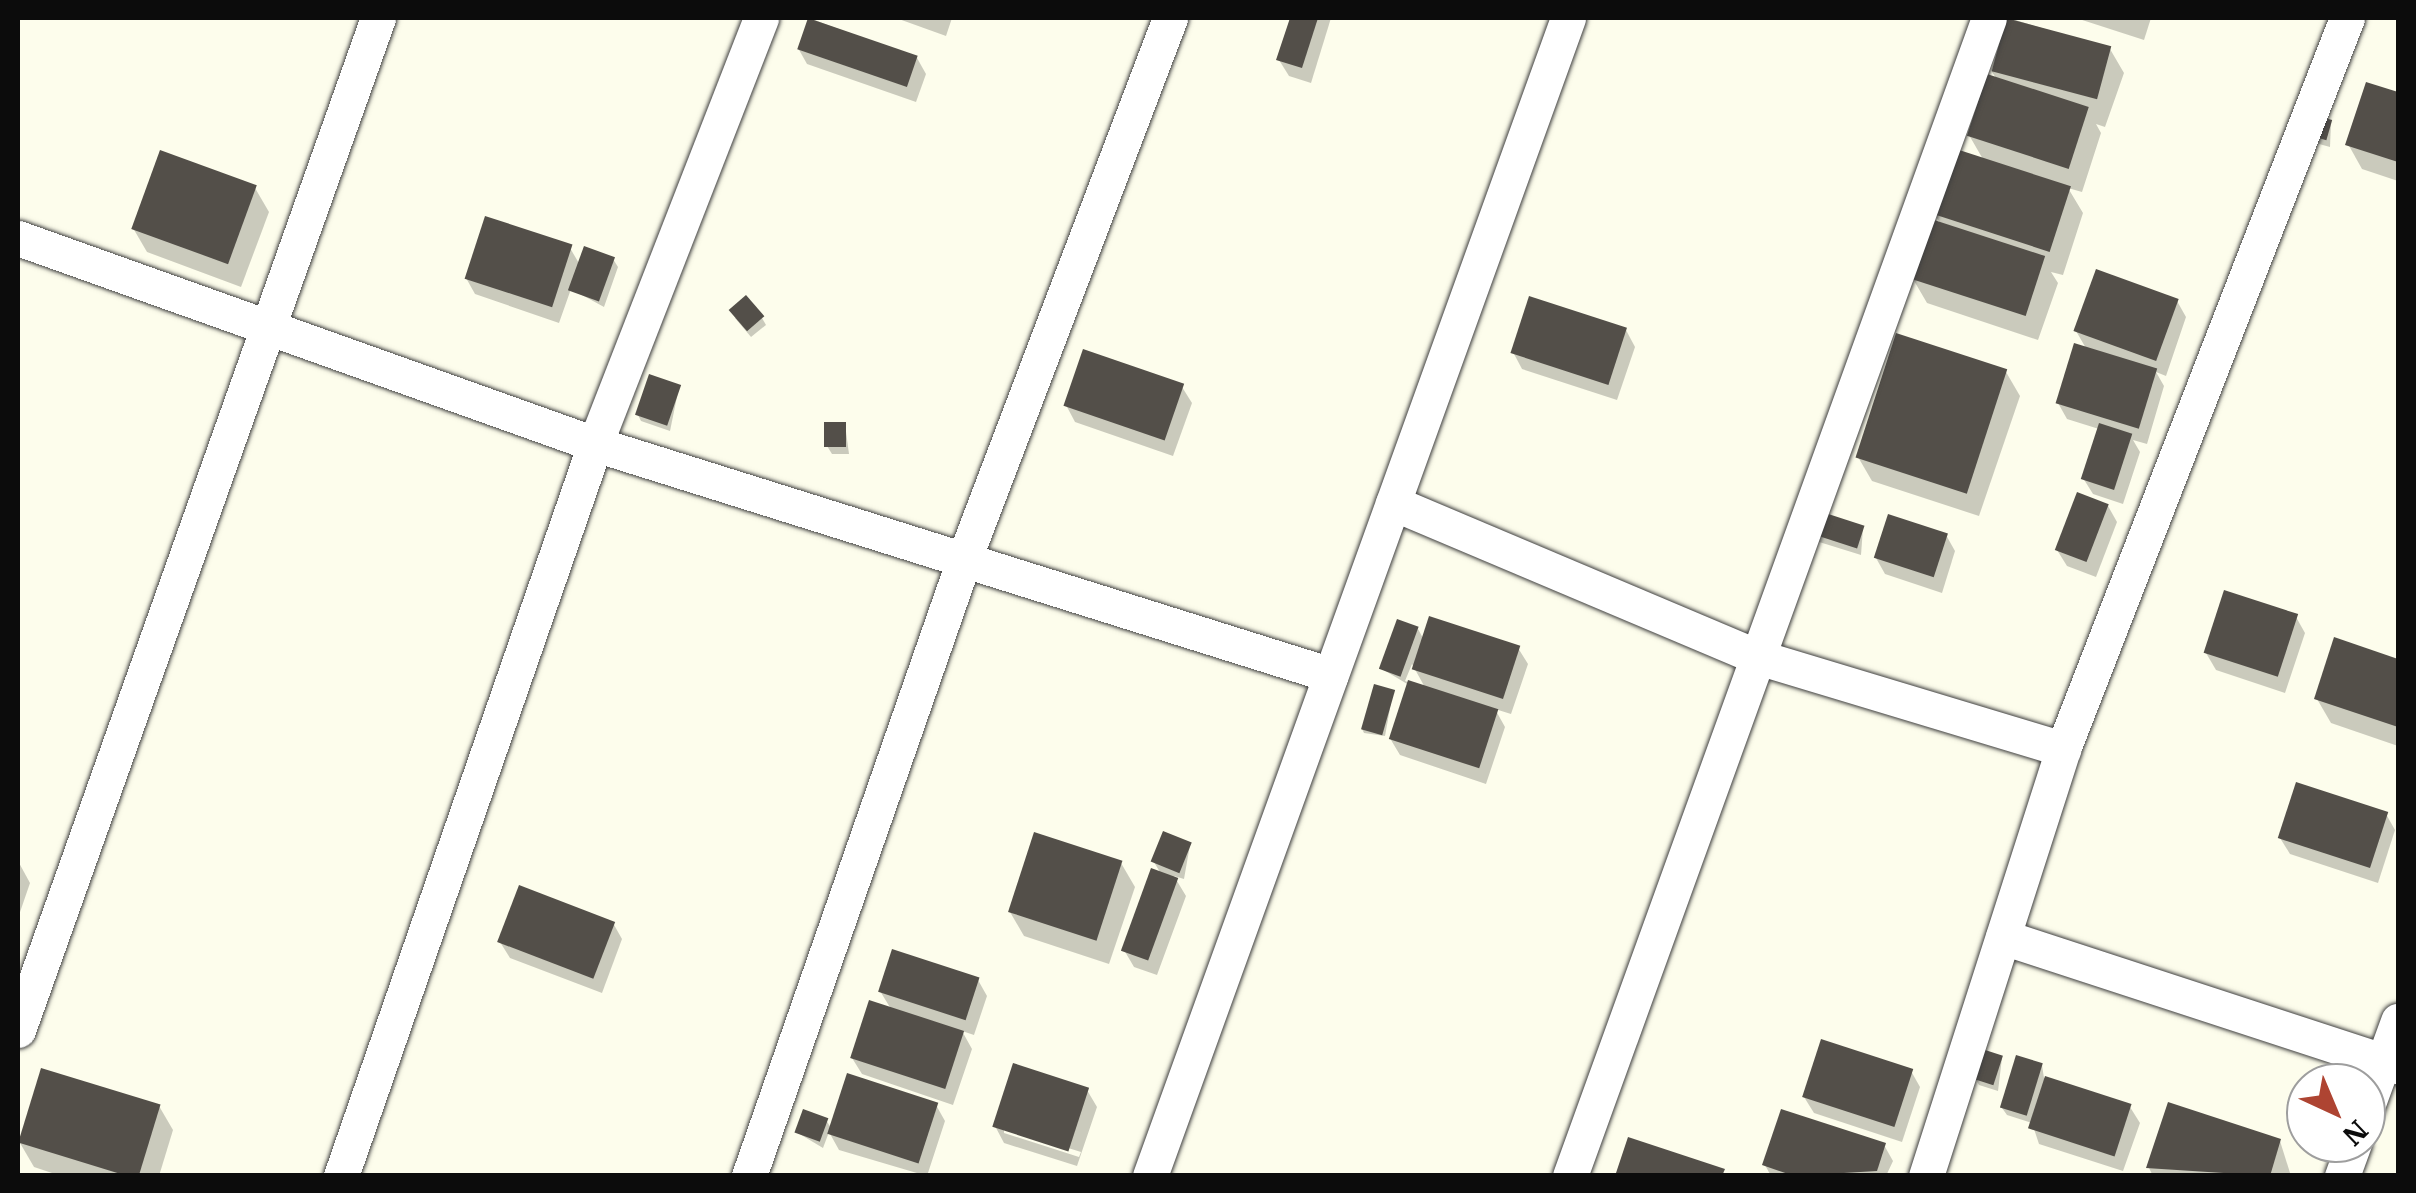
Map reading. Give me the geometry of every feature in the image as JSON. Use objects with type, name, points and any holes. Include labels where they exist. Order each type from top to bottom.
[{"type":"street","points":[[18,1030],[273,323],[378,18]]},
{"type":"street","points":[[340,1176],[595,444],[761,18]]},
{"type":"street","points":[[750,1176],[966,554],[1170,18]]},
{"type":"street","points":[[1150,1176],[1568,18]]},
{"type":"street","points":[[1570,1176],[1990,18]]},
{"type":"street","points":[[1926,1176],[2064,749],[2347,18]]},
{"type":"street","points":[[18,238],[273,323],[595,444],[966,554],[1331,675]]},
{"type":"street","points":[[1393,502],[1758,656],[2064,749]]},
{"type":"street","points":[[2003,936],[2391,1063],[2398,1022]]},
{"type":"building","points":[[808,18],[918,56],[907,87],[797,49]]},
{"type":"building","points":[[1290,18],[1318,18],[1302,68],[1276,60]]},
{"type":"building","points":[[2006,18],[2111,46],[2097,99],[1992,71]]},
{"type":"building","points":[[1987,74],[2089,107],[2069,169],[1967,136]]},
{"type":"building","points":[[2366,82],[2398,92],[2398,162],[2345,145]]},
{"type":"building","points":[[2311,114],[2332,120],[2326,140],[2305,134]]},
{"type":"building","points":[[1953,148],[2071,186],[2050,252],[1932,214]]},
{"type":"building","points":[[160,150],[257,185],[228,264],[131,229]]},
{"type":"building","points":[[485,216],[572,244],[552,307],[465,279]]},
{"type":"building","points":[[1931,219],[2045,256],[2026,316],[1912,279]]},
{"type":"building","points":[[584,246],[615,257],[599,301],[568,290]]},
{"type":"building","points":[[2096,269],[2179,299],[2156,361],[2073,331]]},
{"type":"building","points":[[746,295],[764,316],[747,331],[729,310]]},
{"type":"building","points":[[1529,296],[1627,328],[1608,385],[1510,353]]},
{"type":"building","points":[[1896,333],[2007,369],[1967,494],[1856,458]]},
{"type":"building","points":[[2074,343],[2157,368],[2139,429],[2056,403]]},
{"type":"building","points":[[1083,349],[1184,384],[1165,441],[1063,406]]},
{"type":"building","points":[[649,374],[681,385],[667,426],[635,415]]},
{"type":"building","points":[[824,422],[846,422],[846,447],[824,447]]},
{"type":"building","points":[[2099,423],[2132,434],[2114,490],[2081,479]]},
{"type":"building","points":[[2077,492],[2109,504],[2087,562],[2055,550]]},
{"type":"building","points":[[1816,510],[1865,526],[1857,549],[1809,533]]},
{"type":"building","points":[[1888,514],[1948,533],[1934,577],[1874,558]]},
{"type":"building","points":[[2224,590],[2298,614],[2278,677],[2204,653]]},
{"type":"building","points":[[1429,616],[1520,646],[1503,699],[1412,669]]},
{"type":"building","points":[[1397,619],[1419,627],[1400,677],[1379,669]]},
{"type":"building","points":[[2334,637],[2398,659],[2398,727],[2314,699]]},
{"type":"building","points":[[1408,680],[1498,709],[1479,768],[1389,739]]},
{"type":"building","points":[[1374,684],[1395,690],[1382,735],[1361,729]]},
{"type":"building","points":[[2296,782],[2388,812],[2370,868],[2278,838]]},
{"type":"building","points":[[1163,831],[1192,843],[1179,873],[1151,862]]},
{"type":"building","points":[[1034,832],[1122,861],[1096,941],[1008,912]]},
{"type":"building","points":[[1151,868],[1178,878],[1148,961],[1121,951]]},
{"type":"building","points":[[519,885],[615,922],[593,979],[497,942]]},
{"type":"building","points":[[892,949],[979,977],[966,1020],[878,992]]},
{"type":"building","points":[[869,1000],[964,1031],[945,1089],[850,1058]]},
{"type":"building","points":[[1821,1039],[1913,1069],[1894,1127],[1802,1097]]},
{"type":"building","points":[[1982,1049],[2003,1056],[1993,1085],[1972,1078]]},
{"type":"building","points":[[2016,1055],[2043,1063],[2027,1116],[2000,1108]]},
{"type":"building","points":[[1013,1063],[1089,1088],[1068,1151],[992,1127]]},
{"type":"building","points":[[41,1068],[161,1105],[139,1176],[18,1143]]},
{"type":"building","points":[[847,1073],[938,1103],[919,1164],[827,1134]]},
{"type":"building","points":[[2045,1076],[2132,1104],[2115,1156],[2028,1128]]},
{"type":"building","points":[[2168,1102],[2281,1139],[2270,1176],[2146,1168]]},
{"type":"building","points":[[803,1109],[828,1118],[820,1142],[794,1132]]},
{"type":"building","points":[[1781,1109],[1886,1143],[1877,1171],[1794,1176],[1762,1165]]},
{"type":"building","points":[[1628,1137],[1725,1169],[1722,1176],[1615,1176]]}]
